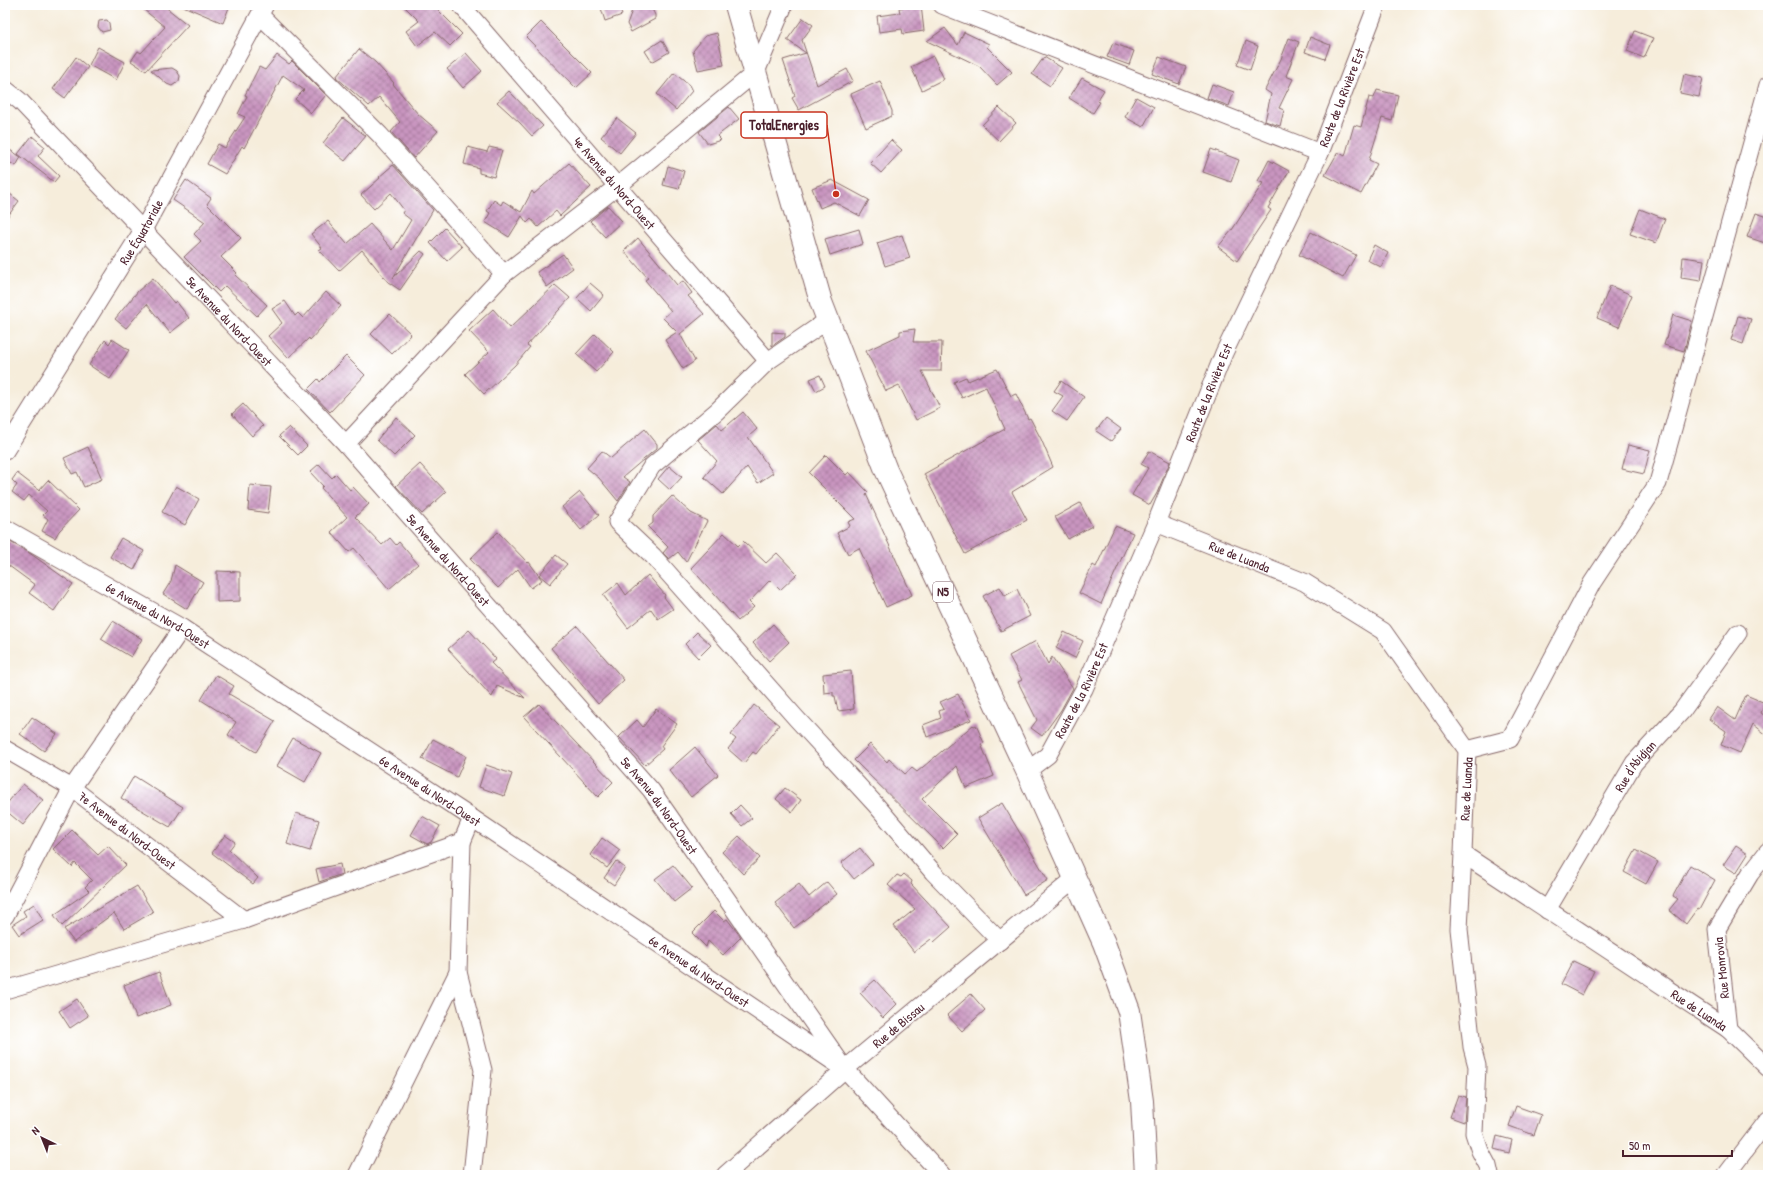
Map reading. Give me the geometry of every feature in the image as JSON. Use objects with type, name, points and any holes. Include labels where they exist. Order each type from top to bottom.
[{"type":"highway","name":"N5","points":[[736,5],[821,302],[886,470],[1027,771],[1104,943],[1129,1011],[1142,1101],[1146,1175]]},
{"type":"street","name":"4e Avenue du Nord-Ouest","points":[[461,5],[768,361]]},
{"type":"street","points":[[346,444],[504,274],[618,186],[756,72],[784,5]]},
{"type":"street","points":[[942,5],[1320,153]]},
{"type":"street","name":"Route de la Rivière Est","points":[[1027,771],[1048,754],[1084,689],[1156,523],[1224,353],[1320,153],[1377,5]]},
{"type":"street","points":[[263,10],[380,136],[504,274]]},
{"type":"street","name":"Rue Équatoriale","points":[[5,451],[143,230],[263,10]]},
{"type":"street","points":[[1467,750],[1510,739],[1592,583],[1658,483],[1768,85]]},
{"type":"street","name":"5e Avenue du Nord-Ouest","points":[[5,89],[20,101],[346,444],[651,790],[845,1069]]},
{"type":"street","points":[[828,320],[768,361],[717,410],[652,466],[617,522],[653,556],[791,713],[876,805],[933,872],[1000,941]]},
{"type":"street","name":"Rue de Luanda","points":[[1156,523],[1304,582],[1383,631],[1467,750],[1462,854],[1728,1029],[1768,1068]]},
{"type":"street","name":"6e Avenue du Nord-Ouest","points":[[5,528],[182,628],[472,818],[845,1069]]},
{"type":"street","points":[[5,916],[72,788],[182,628]]},
{"type":"street","name":"Rue d'Abidjan","points":[[1547,910],[1634,763],[1682,711],[1738,632]]},
{"type":"street","name":"7e Avenue du Nord-Ouest","points":[[5,749],[72,788],[244,920]]},
{"type":"street","points":[[472,818],[462,842],[458,972],[483,1070],[472,1175]]},
{"type":"street","points":[[5,990],[244,920],[462,842]]},
{"type":"street","name":"Rue Monrovia","points":[[1728,1029],[1717,929],[1750,874],[1768,851]]},
{"type":"street","points":[[1462,854],[1459,929],[1472,1046],[1477,1066],[1474,1133],[1480,1151],[1488,1166],[1490,1175]]},
{"type":"street","name":"Rue de Bissau","points":[[724,1175],[845,1069],[1074,878]]},
{"type":"street","points":[[357,1175],[458,972]]},
{"type":"street","points":[[845,1069],[942,1175]]},
{"type":"street","points":[[1726,1175],[1768,1120]]},
{"type":"building","points":[[138,5],[163,5],[188,25],[146,71],[131,61],[138,51],[141,53],[165,27]]},
{"type":"building","points":[[181,5],[230,5],[223,23]]},
{"type":"building","points":[[403,5],[433,5],[462,34],[450,46],[435,32],[417,46],[406,31],[419,21]]},
{"type":"building","points":[[600,5],[618,5],[622,15],[605,21]]},
{"type":"building","points":[[634,5],[650,5],[655,15],[655,19],[631,32],[627,24]]},
{"type":"building","points":[[921,5],[924,31],[903,34],[902,29],[879,32],[877,16],[900,13],[899,8]]},
{"type":"building","points":[[803,18],[813,25],[802,40],[817,85],[847,69],[853,81],[799,110],[792,98],[795,96],[783,60],[806,53],[787,40]]},
{"type":"building","points":[[107,20],[110,30],[102,32],[98,27],[99,21]]},
{"type":"building","points":[[541,22],[592,73],[576,88],[526,37]]},
{"type":"building","points":[[945,28],[958,45],[964,32],[989,44],[987,47],[1012,72],[997,85],[979,66],[927,41]]},
{"type":"building","points":[[1635,31],[1653,38],[1644,58],[1627,51]]},
{"type":"building","points":[[717,33],[724,65],[698,70],[693,51],[705,36]]},
{"type":"building","points":[[1310,37],[1330,45],[1325,59],[1305,52]]},
{"type":"building","points":[[1289,38],[1299,42],[1286,76],[1293,79],[1279,108],[1284,110],[1280,126],[1265,121],[1271,94],[1265,90],[1281,59]]},
{"type":"building","points":[[662,40],[669,52],[652,62],[645,51]]},
{"type":"building","points":[[1246,41],[1258,46],[1250,70],[1237,65]]},
{"type":"building","points":[[1113,43],[1134,51],[1129,65],[1107,57]]},
{"type":"building","points":[[98,47],[125,62],[116,80],[89,65]]},
{"type":"building","points":[[359,49],[375,62],[394,83],[393,84],[418,114],[438,131],[414,158],[391,132],[400,122],[379,97],[369,106],[336,77]]},
{"type":"building","points":[[466,53],[482,71],[463,88],[447,69]]},
{"type":"building","points":[[277,55],[289,64],[292,61],[326,95],[311,113],[295,99],[304,90],[283,75],[244,148],[242,146],[225,174],[207,164],[218,144],[225,148],[245,117],[238,114],[247,96],[245,95],[259,67],[265,70]]},
{"type":"building","points":[[933,56],[944,79],[922,90],[911,67]]},
{"type":"building","points":[[76,57],[88,67],[65,98],[53,89]]},
{"type":"building","points":[[1044,57],[1062,68],[1050,86],[1032,74]]},
{"type":"building","points":[[1159,57],[1186,67],[1179,84],[1152,74]]},
{"type":"building","points":[[172,68],[177,71],[180,76],[179,81],[172,86],[167,84],[151,70]]},
{"type":"building","points":[[674,73],[689,85],[692,91],[676,110],[657,94]]},
{"type":"building","points":[[1684,74],[1703,78],[1699,97],[1680,93]]},
{"type":"building","points":[[1082,78],[1104,90],[1097,101],[1100,102],[1093,113],[1069,98]]},
{"type":"building","points":[[880,81],[892,111],[892,116],[866,128],[851,94]]},
{"type":"building","points":[[1212,84],[1234,92],[1229,106],[1207,98]]},
{"type":"building","points":[[1377,90],[1398,95],[1392,121],[1382,118],[1369,160],[1377,164],[1361,194],[1325,175],[1338,152],[1345,156],[1354,125],[1361,127],[1369,97],[1374,98]]},
{"type":"building","points":[[509,91],[543,126],[532,136],[497,102]]},
{"type":"building","points":[[1136,97],[1154,107],[1143,127],[1125,117]]},
{"type":"building","points":[[729,107],[739,119],[717,136],[721,140],[708,144],[699,132]]},
{"type":"building","points":[[999,107],[1016,123],[999,141],[982,125]]},
{"type":"building","points":[[343,118],[366,136],[345,161],[323,143]]},
{"type":"building","points":[[617,118],[636,133],[620,153],[601,137]]},
{"type":"building","points":[[32,136],[45,147],[38,156],[59,176],[54,182],[18,154]]},
{"type":"building","points":[[891,140],[902,150],[881,173],[870,163]]},
{"type":"building","points":[[5,147],[21,157],[16,166],[5,160]]},
{"type":"building","points":[[468,147],[487,152],[489,147],[502,150],[494,177],[479,173],[479,168],[464,164]]},
{"type":"building","points":[[1211,149],[1239,160],[1231,182],[1203,172]]},
{"type":"building","points":[[1269,160],[1289,171],[1268,208],[1271,210],[1237,261],[1218,247],[1232,230],[1263,183],[1258,181]]},
{"type":"building","points":[[569,163],[591,187],[560,216],[556,211],[538,227],[531,219],[527,223],[522,216],[509,237],[485,222],[490,213],[487,211],[494,200],[501,205],[503,201],[521,212],[532,191],[534,194]]},
{"type":"building","points":[[393,165],[433,210],[393,278],[421,251],[425,254],[400,290],[388,282],[362,250],[339,271],[319,250],[322,248],[311,234],[328,221],[347,244],[370,224],[393,250],[411,220],[402,213],[404,210],[391,193],[374,209],[361,195]]},
{"type":"building","points":[[668,166],[684,171],[679,189],[663,185]]},
{"type":"building","points":[[186,180],[211,198],[207,204],[241,238],[221,257],[237,273],[235,275],[267,305],[257,316],[225,286],[219,292],[184,257],[201,241],[194,234],[205,222],[173,200]]},
{"type":"building","points":[[832,180],[869,200],[860,216],[834,202],[820,208],[812,188]]},
{"type":"building","points":[[5,190],[19,201],[5,220]]},
{"type":"building","points":[[608,206],[622,221],[605,237],[590,221]]},
{"type":"building","points":[[1640,209],[1665,219],[1656,243],[1630,234]]},
{"type":"building","points":[[1756,213],[1768,217],[1768,244],[1747,237]]},
{"type":"building","points":[[445,228],[462,247],[447,261],[430,243]]},
{"type":"building","points":[[859,229],[863,244],[830,255],[825,239]]},
{"type":"building","points":[[1311,232],[1356,255],[1343,278],[1299,255]]},
{"type":"building","points":[[902,235],[910,258],[885,266],[877,243]]},
{"type":"building","points":[[638,238],[677,285],[683,281],[692,293],[688,296],[704,314],[680,334],[695,361],[683,369],[665,340],[677,332],[663,318],[671,311],[645,280],[648,278],[624,251]]},
{"type":"building","points":[[1374,245],[1388,253],[1381,267],[1367,260]]},
{"type":"building","points":[[563,254],[573,268],[547,287],[537,272]]},
{"type":"building","points":[[1683,257],[1704,260],[1701,281],[1681,278]]},
{"type":"building","points":[[153,278],[174,303],[176,301],[189,318],[170,333],[147,304],[126,328],[115,319],[138,291]]},
{"type":"building","points":[[590,283],[604,295],[591,311],[577,298]]},
{"type":"building","points":[[555,285],[570,298],[527,345],[530,347],[515,365],[484,394],[465,374],[489,352],[469,331],[493,309],[510,328]]},
{"type":"building","points":[[1610,286],[1632,295],[1619,327],[1597,318]]},
{"type":"building","points":[[326,292],[341,306],[310,340],[309,338],[288,358],[268,336],[282,323],[272,309],[285,301],[295,316],[298,313],[303,318]]},
{"type":"building","points":[[390,314],[411,334],[392,354],[371,334]]},
{"type":"building","points":[[1673,315],[1692,321],[1684,351],[1664,345]]},
{"type":"building","points":[[1738,316],[1751,319],[1743,344],[1731,340]]},
{"type":"building","points":[[915,329],[913,342],[942,342],[941,371],[922,371],[940,408],[916,420],[899,385],[886,391],[866,351],[900,335],[900,331]]},
{"type":"building","points":[[772,332],[785,333],[785,337],[772,346]]},
{"type":"building","points":[[595,334],[614,352],[596,372],[576,354]]},
{"type":"building","points":[[112,339],[129,350],[110,379],[89,365],[105,340],[109,344]]},
{"type":"building","points":[[346,356],[365,375],[330,412],[308,389],[318,379],[320,382]]},
{"type":"building","points":[[997,369],[1011,396],[1016,394],[1028,419],[1030,418],[1053,467],[1012,492],[1027,520],[965,554],[924,474],[1005,429],[986,387],[962,398],[954,382],[966,377],[968,381]]},
{"type":"building","points":[[820,375],[825,386],[816,391],[810,379]]},
{"type":"building","points":[[1061,381],[1084,397],[1067,421],[1052,411],[1063,396],[1054,391]]},
{"type":"building","points":[[243,404],[263,426],[252,436],[232,414]]},
{"type":"building","points":[[743,412],[757,429],[748,437],[773,473],[758,483],[747,467],[723,494],[704,477],[717,461],[698,440],[717,424],[722,430]]},
{"type":"building","points":[[396,417],[415,435],[394,456],[377,440]]},
{"type":"building","points":[[1106,418],[1121,429],[1111,441],[1096,431]]},
{"type":"building","points":[[289,427],[307,446],[298,455],[279,436]]},
{"type":"building","points":[[645,429],[657,444],[657,448],[623,477],[630,482],[618,501],[599,478],[587,468],[602,451],[611,458]]},
{"type":"building","points":[[1628,445],[1650,450],[1644,474],[1622,469]]},
{"type":"building","points":[[88,447],[102,479],[84,487],[77,472],[72,474],[64,458]]},
{"type":"building","points":[[1149,451],[1170,462],[1157,493],[1150,505],[1132,495],[1148,468],[1141,464]]},
{"type":"building","points":[[826,455],[846,475],[849,472],[868,492],[866,494],[912,595],[886,607],[859,548],[848,554],[837,533],[850,526],[848,522],[855,519],[809,473]]},
{"type":"building","points":[[319,464],[332,478],[336,474],[350,490],[353,487],[369,504],[355,517],[382,545],[390,538],[396,545],[399,542],[418,564],[389,589],[354,548],[349,552],[331,532],[347,517],[321,488],[323,486],[310,472]]},
{"type":"building","points":[[420,464],[446,492],[422,514],[396,486]]},
{"type":"building","points":[[669,466],[682,477],[670,490],[658,479]]},
{"type":"building","points":[[17,473],[39,490],[48,480],[79,510],[59,531],[55,538],[42,531],[48,519],[43,515],[47,511],[29,495],[24,501],[12,492],[17,485],[12,480]]},
{"type":"building","points":[[250,485],[271,487],[268,513],[248,510]]},
{"type":"building","points":[[176,486],[199,499],[185,525],[162,512]]},
{"type":"building","points":[[580,492],[599,515],[581,530],[562,507]]},
{"type":"building","points":[[672,496],[691,513],[707,521],[686,562],[678,552],[669,559],[663,553],[668,547],[648,527],[653,523],[653,516]]},
{"type":"building","points":[[1080,503],[1092,526],[1068,539],[1055,517]]},
{"type":"building","points":[[1115,526],[1133,533],[1101,604],[1079,593],[1093,565],[1096,567]]},
{"type":"building","points":[[498,532],[528,563],[529,562],[542,580],[531,588],[518,569],[498,588],[470,559]]},
{"type":"building","points":[[724,533],[738,546],[743,541],[766,563],[777,553],[797,574],[780,590],[770,580],[749,602],[754,607],[738,621],[691,568]]},
{"type":"building","points":[[121,538],[144,551],[134,570],[110,557]]},
{"type":"building","points":[[5,539],[28,552],[73,584],[54,611],[29,593],[35,585],[5,563]]},
{"type":"building","points":[[556,555],[567,564],[550,584],[539,575]]},
{"type":"building","points":[[175,565],[203,582],[187,609],[163,594],[171,581]]},
{"type":"building","points":[[217,571],[240,572],[240,601],[217,602]]},
{"type":"building","points":[[648,575],[665,595],[664,597],[673,609],[658,619],[651,609],[628,628],[603,595],[618,583],[626,595]]},
{"type":"building","points":[[1000,587],[1005,596],[1017,589],[1030,616],[1001,631],[983,596]]},
{"type":"building","points":[[113,621],[142,639],[131,657],[101,639]]},
{"type":"building","points":[[773,624],[789,642],[769,661],[753,643]]},
{"type":"building","points":[[577,626],[624,680],[598,704],[551,648]]},
{"type":"building","points":[[469,630],[496,659],[491,663],[525,698],[497,686],[492,697],[448,649]]},
{"type":"building","points":[[697,632],[711,645],[698,658],[685,644]]},
{"type":"building","points":[[1064,632],[1083,641],[1075,658],[1056,648]]},
{"type":"building","points":[[1036,641],[1048,664],[1052,657],[1073,688],[1061,710],[1042,736],[1031,728],[1037,720],[1018,682],[1022,680],[1009,656]]},
{"type":"building","points":[[851,671],[854,709],[838,711],[833,692],[824,693],[823,674]]},
{"type":"building","points":[[216,675],[234,686],[229,694],[275,721],[256,752],[228,735],[236,722],[201,700]]},
{"type":"building","points":[[958,694],[971,720],[927,737],[923,725],[941,718],[939,711],[944,709],[940,702]]},
{"type":"building","points":[[1746,695],[1765,703],[1761,713],[1768,718],[1768,736],[1753,724],[1740,753],[1721,745],[1726,731],[1709,719],[1717,707],[1735,720]]},
{"type":"building","points":[[539,704],[613,782],[598,797],[524,717]]},
{"type":"building","points":[[754,705],[779,725],[756,754],[753,752],[744,763],[728,749],[736,739],[731,735]]},
{"type":"building","points":[[656,709],[677,724],[661,746],[663,749],[645,765],[619,737],[637,720],[643,727]]},
{"type":"building","points":[[32,717],[57,734],[44,751],[20,734]]},
{"type":"building","points":[[973,725],[976,725],[984,743],[981,744],[994,776],[966,788],[957,766],[922,799],[957,834],[943,848],[854,760],[870,744],[887,762],[889,759],[905,774],[912,768],[917,772]]},
{"type":"building","points":[[293,738],[321,753],[305,782],[277,766]]},
{"type":"building","points":[[433,739],[466,756],[457,777],[422,759]]},
{"type":"building","points":[[695,747],[718,775],[691,797],[669,770]]},
{"type":"building","points":[[486,765],[512,774],[504,796],[479,787]]},
{"type":"building","points":[[134,776],[183,807],[170,827],[121,798]]},
{"type":"building","points":[[23,784],[43,800],[23,825],[5,810],[5,806]]},
{"type":"building","points":[[785,788],[801,800],[792,812],[776,799]]},
{"type":"building","points":[[1002,803],[1048,880],[1024,895],[978,818]]},
{"type":"building","points":[[740,805],[752,818],[742,826],[731,814]]},
{"type":"building","points":[[296,813],[319,820],[310,851],[287,844]]},
{"type":"building","points":[[422,816],[440,826],[431,842],[427,844],[411,835]]},
{"type":"building","points":[[72,830],[98,855],[108,846],[126,865],[62,926],[54,915],[89,891],[85,887],[92,880],[75,863],[72,867],[53,849]]},
{"type":"building","points":[[225,835],[235,842],[229,850],[258,878],[253,884],[212,853]]},
{"type":"building","points":[[739,836],[760,858],[743,874],[722,852]]},
{"type":"building","points":[[602,838],[620,851],[607,868],[590,855]]},
{"type":"building","points":[[1736,846],[1748,854],[1736,873],[1723,865]]},
{"type":"building","points":[[860,848],[873,864],[854,879],[841,863]]},
{"type":"building","points":[[1636,850],[1658,862],[1646,884],[1624,872]]},
{"type":"building","points":[[616,861],[625,868],[614,885],[604,878]]},
{"type":"building","points":[[340,864],[342,874],[319,882],[316,869]]},
{"type":"building","points":[[673,865],[692,888],[674,902],[655,879]]},
{"type":"building","points":[[1690,865],[1715,880],[1699,910],[1697,909],[1686,924],[1669,910],[1678,899],[1673,896]]},
{"type":"building","points":[[904,874],[912,881],[911,884],[951,927],[934,942],[931,939],[914,952],[894,926],[915,909],[888,885],[897,875],[901,877]]},
{"type":"building","points":[[827,882],[837,894],[794,928],[775,903],[799,884],[809,897]]},
{"type":"building","points":[[137,886],[153,912],[124,929],[114,913],[74,942],[64,929]]},
{"type":"building","points":[[34,904],[43,920],[19,935],[12,925],[26,916],[23,911]]},
{"type":"building","points":[[714,911],[724,921],[727,919],[741,937],[723,955],[708,941],[706,947],[692,933]]},
{"type":"building","points":[[1573,961],[1594,971],[1582,995],[1561,984]]},
{"type":"building","points":[[159,972],[171,1005],[136,1018],[124,985]]},
{"type":"building","points":[[875,980],[897,1004],[883,1018],[860,993]]},
{"type":"building","points":[[971,994],[985,1010],[962,1031],[947,1015]]},
{"type":"building","points":[[77,999],[88,1016],[70,1028],[59,1011]]},
{"type":"building","points":[[1458,1095],[1466,1097],[1464,1122],[1450,1117]]},
{"type":"building","points":[[1516,1106],[1541,1115],[1534,1135],[1509,1126]]},
{"type":"building","points":[[1497,1136],[1512,1140],[1509,1153],[1494,1149]]},
{"type":"place","name":"TotalEnergies","points":[[836,194]]}]
